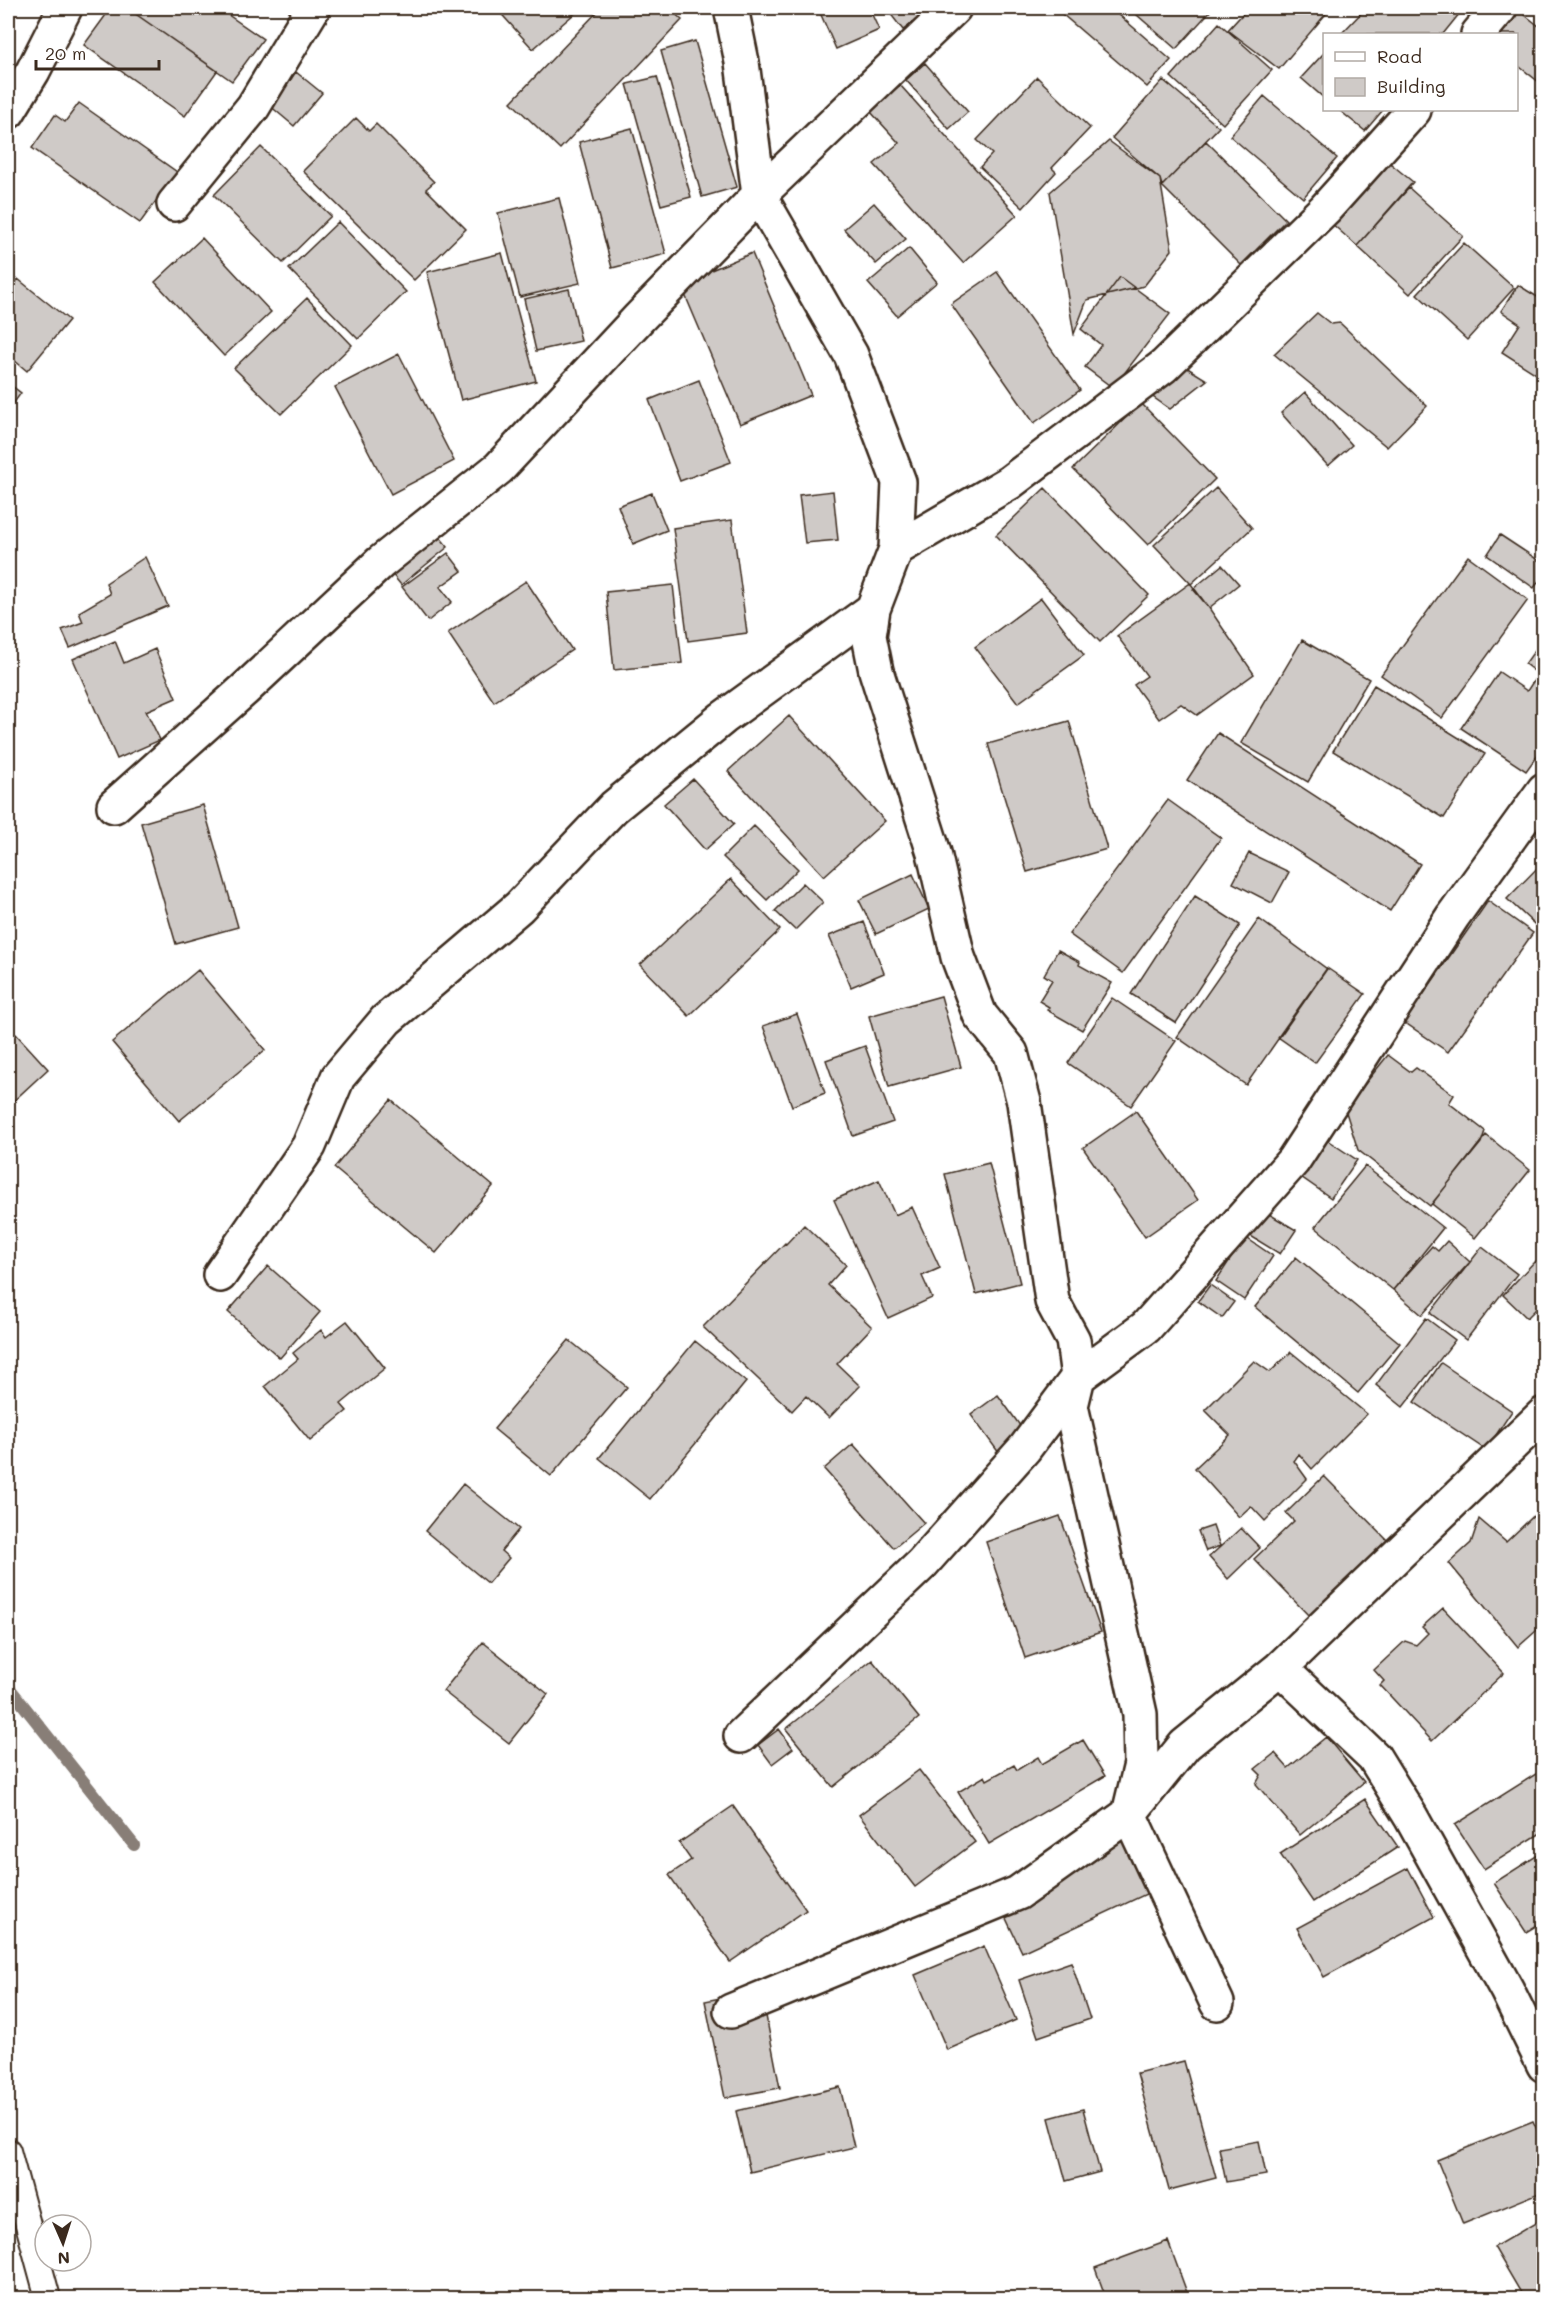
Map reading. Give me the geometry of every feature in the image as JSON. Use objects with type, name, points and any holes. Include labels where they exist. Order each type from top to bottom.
[{"type":"street","points":[[8,112],[65,8]]},
{"type":"street","points":[[174,204],[253,107],[313,8]]},
{"type":"street","points":[[731,8],[742,62],[759,195],[851,355],[899,482],[896,549],[873,609],[869,636],[876,671],[934,853],[958,957],[980,1015],[1011,1053],[1024,1102],[1052,1301],[1073,1340],[1078,1377],[1071,1406],[1140,1714],[1141,1764],[1129,1814],[1217,2003]]},
{"type":"street","points":[[114,806],[244,690],[381,562],[499,468],[639,318],[759,195],[954,8]]},
{"type":"street","points":[[1479,33],[1500,8]]},
{"type":"street","points":[[896,549],[1009,483],[1164,366],[1325,209],[1413,111]]},
{"type":"street","points":[[220,1275],[309,1146],[338,1077],[386,1020],[519,907],[614,807],[723,718],[873,609]]},
{"type":"street","points":[[741,1736],[922,1564],[1025,1448],[1078,1377],[1146,1327],[1293,1161],[1453,916],[1544,790]]},
{"type":"street","points":[[731,2011],[1018,1893],[1129,1814],[1185,1745],[1280,1668],[1544,1414]]},
{"type":"street","points":[[1280,1668],[1374,1757],[1411,1817],[1507,1990],[1544,2065]]},
{"type":"lane","points":[[8,2151],[48,2298]]},
{"type":"building","points":[[111,8],[127,8],[217,71],[185,116],[84,45]]},
{"type":"building","points":[[127,8],[218,8],[263,39],[232,81]]},
{"type":"building","points":[[496,8],[581,8],[533,49]]},
{"type":"building","points":[[601,8],[669,8],[682,20],[560,149],[511,102]]},
{"type":"building","points":[[818,8],[869,8],[879,30],[836,49]]},
{"type":"building","points":[[886,8],[933,8],[903,30]]},
{"type":"building","points":[[1055,8],[1111,8],[1171,60],[1147,87]]},
{"type":"building","points":[[1129,8],[1213,8],[1176,49]]},
{"type":"building","points":[[1248,8],[1331,8],[1279,69],[1228,30]]},
{"type":"building","points":[[1366,8],[1464,8],[1444,33],[1342,33]]},
{"type":"building","points":[[1511,8],[1516,8],[1544,30],[1544,86],[1518,66],[1518,33],[1490,33]]},
{"type":"building","points":[[1219,23],[1272,70],[1223,124],[1171,77]]},
{"type":"building","points":[[695,41],[737,187],[702,197],[661,51]]},
{"type":"building","points":[[1323,54],[1323,97],[1301,78]]},
{"type":"building","points":[[925,63],[968,112],[949,129],[906,80]]},
{"type":"building","points":[[296,72],[322,93],[294,126],[269,105]]},
{"type":"building","points":[[657,77],[691,197],[661,205],[627,84]]},
{"type":"building","points":[[1037,77],[1090,128],[1052,168],[1056,172],[1023,208],[980,167],[992,154],[977,140]]},
{"type":"building","points":[[1163,80],[1219,127],[1162,186],[1160,179],[1112,138]]},
{"type":"building","points":[[900,85],[1017,215],[963,263],[874,164],[899,143],[870,111]]},
{"type":"building","points":[[1264,96],[1337,158],[1303,198],[1230,136]]},
{"type":"building","points":[[79,103],[177,172],[140,223],[32,148],[55,115],[65,122]]},
{"type":"building","points":[[1340,111],[1382,111],[1365,131]]},
{"type":"building","points":[[356,118],[369,131],[376,124],[434,182],[426,189],[466,229],[414,280],[303,171]]},
{"type":"building","points":[[632,128],[666,254],[612,268],[579,142]]},
{"type":"building","points":[[1109,141],[1160,179],[1172,250],[1144,286],[1087,300],[1074,334],[1050,192]]},
{"type":"building","points":[[1206,141],[1286,220],[1241,265],[1162,186]]},
{"type":"building","points":[[261,147],[331,216],[283,263],[214,195]]},
{"type":"building","points":[[1385,159],[1413,182],[1357,246],[1330,222]]},
{"type":"building","points":[[1409,188],[1463,236],[1410,294],[1357,246]]},
{"type":"building","points":[[559,198],[580,283],[520,297],[498,213]]},
{"type":"building","points":[[874,203],[906,239],[876,264],[844,229]]},
{"type":"building","points":[[338,222],[406,292],[358,339],[289,269]]},
{"type":"building","points":[[202,238],[271,312],[224,356],[155,282]]},
{"type":"building","points":[[1464,243],[1514,288],[1467,340],[1417,294]]},
{"type":"building","points":[[909,248],[937,282],[897,316],[868,283]]},
{"type":"building","points":[[502,253],[536,381],[461,400],[427,272]]},
{"type":"building","points":[[752,253],[811,395],[740,424],[680,283]]},
{"type":"building","points":[[997,272],[1080,390],[1034,423],[951,304]]},
{"type":"building","points":[[1120,277],[1170,314],[1113,388],[1085,367],[1101,345],[1081,329]]},
{"type":"building","points":[[18,279],[69,320],[27,371],[8,355],[8,293]]},
{"type":"building","points":[[1518,285],[1544,301],[1544,379],[1502,352],[1520,324],[1501,311]]},
{"type":"building","points":[[569,289],[581,341],[536,351],[524,299]]},
{"type":"building","points":[[307,298],[352,345],[281,414],[234,368]]},
{"type":"building","points":[[1317,313],[1331,324],[1340,323],[1427,406],[1387,447],[1274,354]]},
{"type":"building","points":[[399,354],[454,461],[391,494],[335,387]]},
{"type":"building","points":[[1181,364],[1207,380],[1170,409],[1147,393]]},
{"type":"building","points":[[699,380],[731,462],[680,481],[649,400]]},
{"type":"building","points":[[8,383],[21,393],[8,411]]},
{"type":"building","points":[[1305,392],[1352,445],[1328,466],[1281,413]]},
{"type":"building","points":[[1141,403],[1215,479],[1148,545],[1073,469]]},
{"type":"building","points":[[1045,488],[1149,595],[1100,642],[996,535]]},
{"type":"building","points":[[1216,488],[1252,528],[1191,584],[1154,545]]},
{"type":"building","points":[[833,491],[838,540],[805,543],[799,495]]},
{"type":"building","points":[[652,493],[667,530],[633,544],[618,506]]},
{"type":"building","points":[[732,520],[747,633],[688,641],[673,528]]},
{"type":"building","points":[[434,530],[448,547],[401,585],[387,568]]},
{"type":"building","points":[[1500,535],[1544,564],[1544,574],[1534,588],[1487,555]]},
{"type":"building","points":[[448,553],[462,571],[440,587],[452,602],[428,621],[402,587]]},
{"type":"building","points":[[1468,556],[1528,600],[1442,718],[1381,675]]},
{"type":"building","points":[[145,557],[168,606],[70,648],[62,630],[83,622],[79,612],[110,594],[106,583]]},
{"type":"building","points":[[1222,565],[1239,584],[1209,608],[1193,589]]},
{"type":"building","points":[[526,581],[572,650],[494,702],[448,633]]},
{"type":"building","points":[[1189,584],[1209,608],[1254,674],[1197,715],[1181,704],[1159,719],[1134,685],[1147,676],[1117,636]]},
{"type":"building","points":[[673,585],[682,663],[614,670],[606,592]]},
{"type":"building","points":[[1041,598],[1084,655],[1018,703],[975,647]]},
{"type":"building","points":[[1544,637],[1544,746],[1526,771],[1461,728],[1499,672],[1527,691],[1538,674],[1525,664]]},
{"type":"building","points":[[1302,640],[1369,679],[1308,782],[1241,743]]},
{"type":"building","points":[[115,641],[124,663],[155,649],[176,698],[146,711],[160,740],[117,759],[73,659]]},
{"type":"building","points":[[1374,685],[1485,754],[1444,818],[1333,751]]},
{"type":"building","points":[[789,716],[885,821],[824,876],[728,771]]},
{"type":"building","points":[[1069,721],[1107,849],[1027,872],[988,744]]},
{"type":"building","points":[[1218,733],[1420,864],[1390,911],[1187,780]]},
{"type":"building","points":[[693,779],[734,824],[705,850],[664,804]]},
{"type":"building","points":[[1168,800],[1221,838],[1123,973],[1069,934]]},
{"type":"building","points":[[203,805],[238,927],[176,944],[141,823]]},
{"type":"building","points":[[754,826],[798,869],[767,900],[723,857]]},
{"type":"building","points":[[1249,853],[1289,872],[1272,903],[1233,883]]},
{"type":"building","points":[[1544,861],[1544,933],[1507,899]]},
{"type":"building","points":[[913,874],[929,909],[876,934],[859,900]]},
{"type":"building","points":[[731,879],[780,930],[689,1016],[640,965]]},
{"type":"building","points":[[803,883],[823,902],[795,930],[775,911]]},
{"type":"building","points":[[1195,896],[1240,925],[1176,1023],[1131,994]]},
{"type":"building","points":[[1488,901],[1533,933],[1448,1052],[1404,1022]]},
{"type":"building","points":[[1259,919],[1327,969],[1246,1085],[1177,1037]]},
{"type":"building","points":[[864,922],[884,973],[851,987],[829,936]]},
{"type":"building","points":[[1058,950],[1080,962],[1079,965],[1112,983],[1082,1030],[1047,1010],[1049,1007],[1039,1001],[1052,980],[1044,975]]},
{"type":"building","points":[[1327,968],[1365,994],[1315,1063],[1278,1037]]},
{"type":"building","points":[[198,970],[265,1050],[179,1121],[112,1042]]},
{"type":"building","points":[[941,996],[961,1067],[889,1087],[869,1016]]},
{"type":"building","points":[[1112,998],[1176,1041],[1131,1106],[1068,1063]]},
{"type":"building","points":[[797,1014],[825,1093],[792,1106],[763,1026]]},
{"type":"building","points":[[16,1034],[48,1069],[8,1106],[8,1043]]},
{"type":"building","points":[[865,1046],[893,1122],[853,1136],[826,1060]]},
{"type":"building","points":[[1388,1055],[1411,1072],[1416,1068],[1454,1095],[1449,1103],[1485,1131],[1481,1143],[1430,1206],[1358,1150],[1345,1109]]},
{"type":"building","points":[[391,1100],[493,1186],[436,1253],[334,1168]]},
{"type":"building","points":[[1136,1111],[1198,1200],[1145,1237],[1083,1148]]},
{"type":"building","points":[[1486,1135],[1530,1170],[1475,1238],[1432,1204]]},
{"type":"building","points":[[1327,1140],[1357,1160],[1331,1198],[1301,1177]]},
{"type":"building","points":[[989,1163],[1020,1283],[976,1294],[945,1174]]},
{"type":"building","points":[[1365,1166],[1443,1228],[1393,1290],[1315,1227]]},
{"type":"building","points":[[879,1180],[895,1215],[912,1207],[940,1268],[922,1276],[932,1298],[888,1318],[834,1200]]},
{"type":"building","points":[[1264,1211],[1296,1230],[1280,1254],[1249,1235]]},
{"type":"building","points":[[804,1225],[846,1265],[828,1285],[872,1327],[837,1364],[860,1386],[829,1418],[806,1396],[792,1411],[703,1327]]},
{"type":"building","points":[[1245,1237],[1273,1256],[1244,1300],[1216,1281]]},
{"type":"building","points":[[1447,1241],[1470,1262],[1422,1315],[1393,1290],[1432,1246],[1438,1251]]},
{"type":"building","points":[[1482,1247],[1517,1274],[1466,1340],[1430,1313]]},
{"type":"building","points":[[1296,1257],[1400,1343],[1358,1393],[1255,1307]]},
{"type":"building","points":[[1535,1261],[1544,1269],[1544,1301],[1527,1318],[1503,1295]]},
{"type":"building","points":[[268,1266],[320,1312],[280,1358],[228,1312]]},
{"type":"building","points":[[1210,1285],[1234,1302],[1222,1318],[1198,1301]]},
{"type":"building","points":[[1426,1318],[1455,1340],[1403,1407],[1376,1385]]},
{"type":"building","points":[[347,1321],[385,1368],[341,1404],[347,1411],[310,1441],[265,1386],[298,1359],[293,1353],[321,1330],[326,1337]]},
{"type":"building","points":[[569,1340],[627,1387],[551,1476],[494,1429]]},
{"type":"building","points":[[695,1341],[746,1382],[650,1499],[599,1458]]},
{"type":"building","points":[[1291,1352],[1367,1414],[1312,1469],[1299,1454],[1294,1461],[1307,1479],[1265,1521],[1251,1506],[1239,1517],[1195,1468],[1230,1435],[1205,1410],[1254,1361],[1270,1372]]},
{"type":"building","points":[[1441,1363],[1512,1411],[1486,1450],[1414,1402]]},
{"type":"building","points":[[998,1395],[1026,1434],[999,1453],[971,1415]]},
{"type":"building","points":[[853,1444],[924,1523],[894,1548],[824,1469]]},
{"type":"building","points":[[1324,1476],[1389,1542],[1310,1617],[1254,1559],[1294,1521],[1286,1513]]},
{"type":"building","points":[[463,1484],[519,1529],[501,1551],[509,1558],[488,1583],[425,1531]]},
{"type":"building","points":[[1543,1507],[1544,1624],[1518,1647],[1449,1563],[1471,1543],[1479,1519],[1506,1542]]},
{"type":"building","points":[[1060,1516],[1101,1632],[1025,1658],[986,1542]]},
{"type":"building","points":[[1213,1526],[1220,1546],[1206,1551],[1198,1531]]},
{"type":"building","points":[[1241,1528],[1260,1548],[1228,1579],[1209,1557]]},
{"type":"building","points":[[1443,1608],[1504,1673],[1432,1741],[1380,1685],[1384,1681],[1374,1670],[1405,1641],[1416,1645],[1428,1633],[1422,1627]]},
{"type":"building","points":[[483,1642],[548,1694],[509,1743],[443,1691]]},
{"type":"building","points":[[872,1660],[919,1718],[833,1787],[786,1729]]},
{"type":"building","points":[[779,1729],[793,1748],[772,1764],[758,1745]]},
{"type":"building","points":[[1326,1737],[1364,1782],[1300,1835],[1256,1784],[1261,1775],[1255,1769],[1275,1753],[1288,1768]]},
{"type":"building","points":[[1083,1740],[1105,1776],[989,1844],[958,1792],[985,1776],[987,1780],[1014,1765],[1017,1770],[1038,1757],[1042,1764]]},
{"type":"building","points":[[919,1770],[975,1842],[915,1887],[859,1815]]},
{"type":"building","points":[[1539,1772],[1544,1779],[1544,1831],[1484,1869],[1455,1825]]},
{"type":"building","points":[[1365,1799],[1398,1847],[1313,1902],[1280,1854]]},
{"type":"building","points":[[733,1806],[806,1910],[730,1962],[669,1875],[691,1860],[679,1843]]},
{"type":"building","points":[[1127,1826],[1157,1889],[1022,1952],[992,1889]]},
{"type":"building","points":[[1544,1851],[1544,1921],[1526,1932],[1494,1883]]},
{"type":"building","points":[[1408,1868],[1434,1917],[1324,1977],[1297,1928]]},
{"type":"building","points":[[984,1946],[1016,2020],[947,2050],[915,1975]]},
{"type":"building","points":[[1071,1962],[1090,2019],[1038,2037],[1019,1980]]},
{"type":"building","points":[[761,1990],[780,2088],[725,2098],[705,2001]]},
{"type":"building","points":[[1184,2061],[1216,2178],[1169,2190],[1137,2073]]},
{"type":"building","points":[[840,2087],[854,2147],[750,2172],[736,2111]]},
{"type":"building","points":[[1083,2109],[1100,2172],[1066,2181],[1049,2118]]},
{"type":"building","points":[[1533,2121],[1544,2145],[1544,2191],[1463,2224],[1437,2160]]},
{"type":"building","points":[[1259,2141],[1266,2175],[1226,2182],[1219,2148]]},
{"type":"building","points":[[1544,2218],[1544,2294],[1536,2298],[1524,2298],[1494,2247]]},
{"type":"building","points":[[1168,2241],[1189,2298],[1106,2298],[1095,2268]]},
{"type":"waterway","points":[[8,1686],[134,1845]]}]
